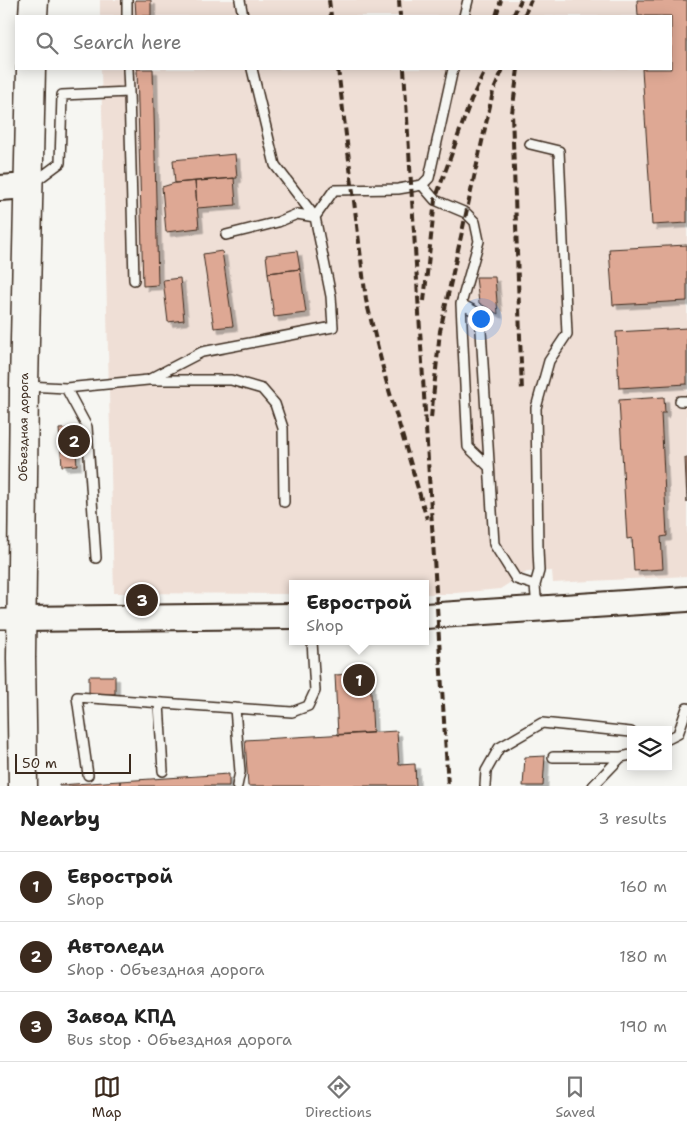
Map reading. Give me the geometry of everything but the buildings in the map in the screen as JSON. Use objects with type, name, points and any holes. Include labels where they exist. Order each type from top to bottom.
[{"type":"main road","points":[[33,15],[34,0]]},
{"type":"main road","name":"Объездная дорога","points":[[23,786],[11,619],[24,386],[31,70]]},
{"type":"street","points":[[0,188],[28,186]]},
{"type":"street","points":[[429,616],[687,599]]},
{"type":"street","points":[[11,619],[289,616]]},
{"type":"lane","points":[[127,0],[127,15]]},
{"type":"lane","points":[[240,0],[243,15]]},
{"type":"lane","points":[[464,15],[468,0]]},
{"type":"lane","points":[[128,70],[134,280]]},
{"type":"lane","points":[[148,380],[202,352],[333,327],[331,296],[315,217],[275,165],[252,70]]},
{"type":"lane","points":[[315,217],[334,190],[398,189],[422,185],[430,178],[453,70]]},
{"type":"lane","points":[[28,186],[60,163],[62,95],[129,92]]},
{"type":"lane","points":[[530,144],[559,150],[567,334],[549,361],[536,408],[540,571],[535,586],[537,609]]},
{"type":"lane","points":[[422,185],[435,200],[466,213],[475,222],[479,241],[461,304],[468,447],[489,467]]},
{"type":"lane","points":[[226,235],[278,222],[297,214],[315,217]]},
{"type":"lane","points":[[461,304],[480,314],[494,544],[516,579],[535,586]]},
{"type":"lane","points":[[24,386],[66,388],[148,380],[231,380],[262,389],[275,404],[283,428],[284,502]]},
{"type":"lane","points":[[66,388],[87,427],[96,558]]},
{"type":"lane","points":[[88,775],[77,697],[292,712],[308,706],[315,691],[312,645]]},
{"type":"lane","points":[[159,703],[163,771]]},
{"type":"lane","points":[[235,708],[240,772],[237,786]]},
{"type":"lane","points":[[672,737],[678,734],[687,708]]},
{"type":"lane","points":[[485,786],[486,771],[499,748],[542,723],[627,732]]},
{"type":"lane","points":[[672,734],[678,734]]},
{"type":"lane","points":[[553,757],[627,756]]},
{"type":"lane","points":[[593,786],[621,757]]},
{"type":"shaded area","points":[[100,0],[687,0],[687,576],[553,583],[552,571],[527,572],[500,589],[445,594],[429,594],[429,580],[289,580],[289,594],[114,593],[101,70],[672,70],[672,15],[100,15]]},
{"type":"railway","points":[[329,0],[331,15]]},
{"type":"railway","points":[[399,0],[400,15]]},
{"type":"railway","points":[[496,15],[501,0]]},
{"type":"railway","points":[[514,15],[521,0]]},
{"type":"railway","points":[[524,15],[531,0]]},
{"type":"railway","points":[[338,70],[366,300],[386,380],[427,519]]},
{"type":"railway","points":[[404,70],[448,786]]},
{"type":"railway","points":[[424,301],[435,200],[471,100],[486,70]]},
{"type":"railway","points":[[431,418],[440,331],[493,92],[503,70]]},
{"type":"railway","points":[[518,70],[512,113],[522,392]]},
{"type":"place","name":"Автоледи","points":[[74,441]]},
{"type":"place","name":"Завод КПД","points":[[142,600]]},
{"type":"place","name":"Еврострой","points":[[359,680]]}]
